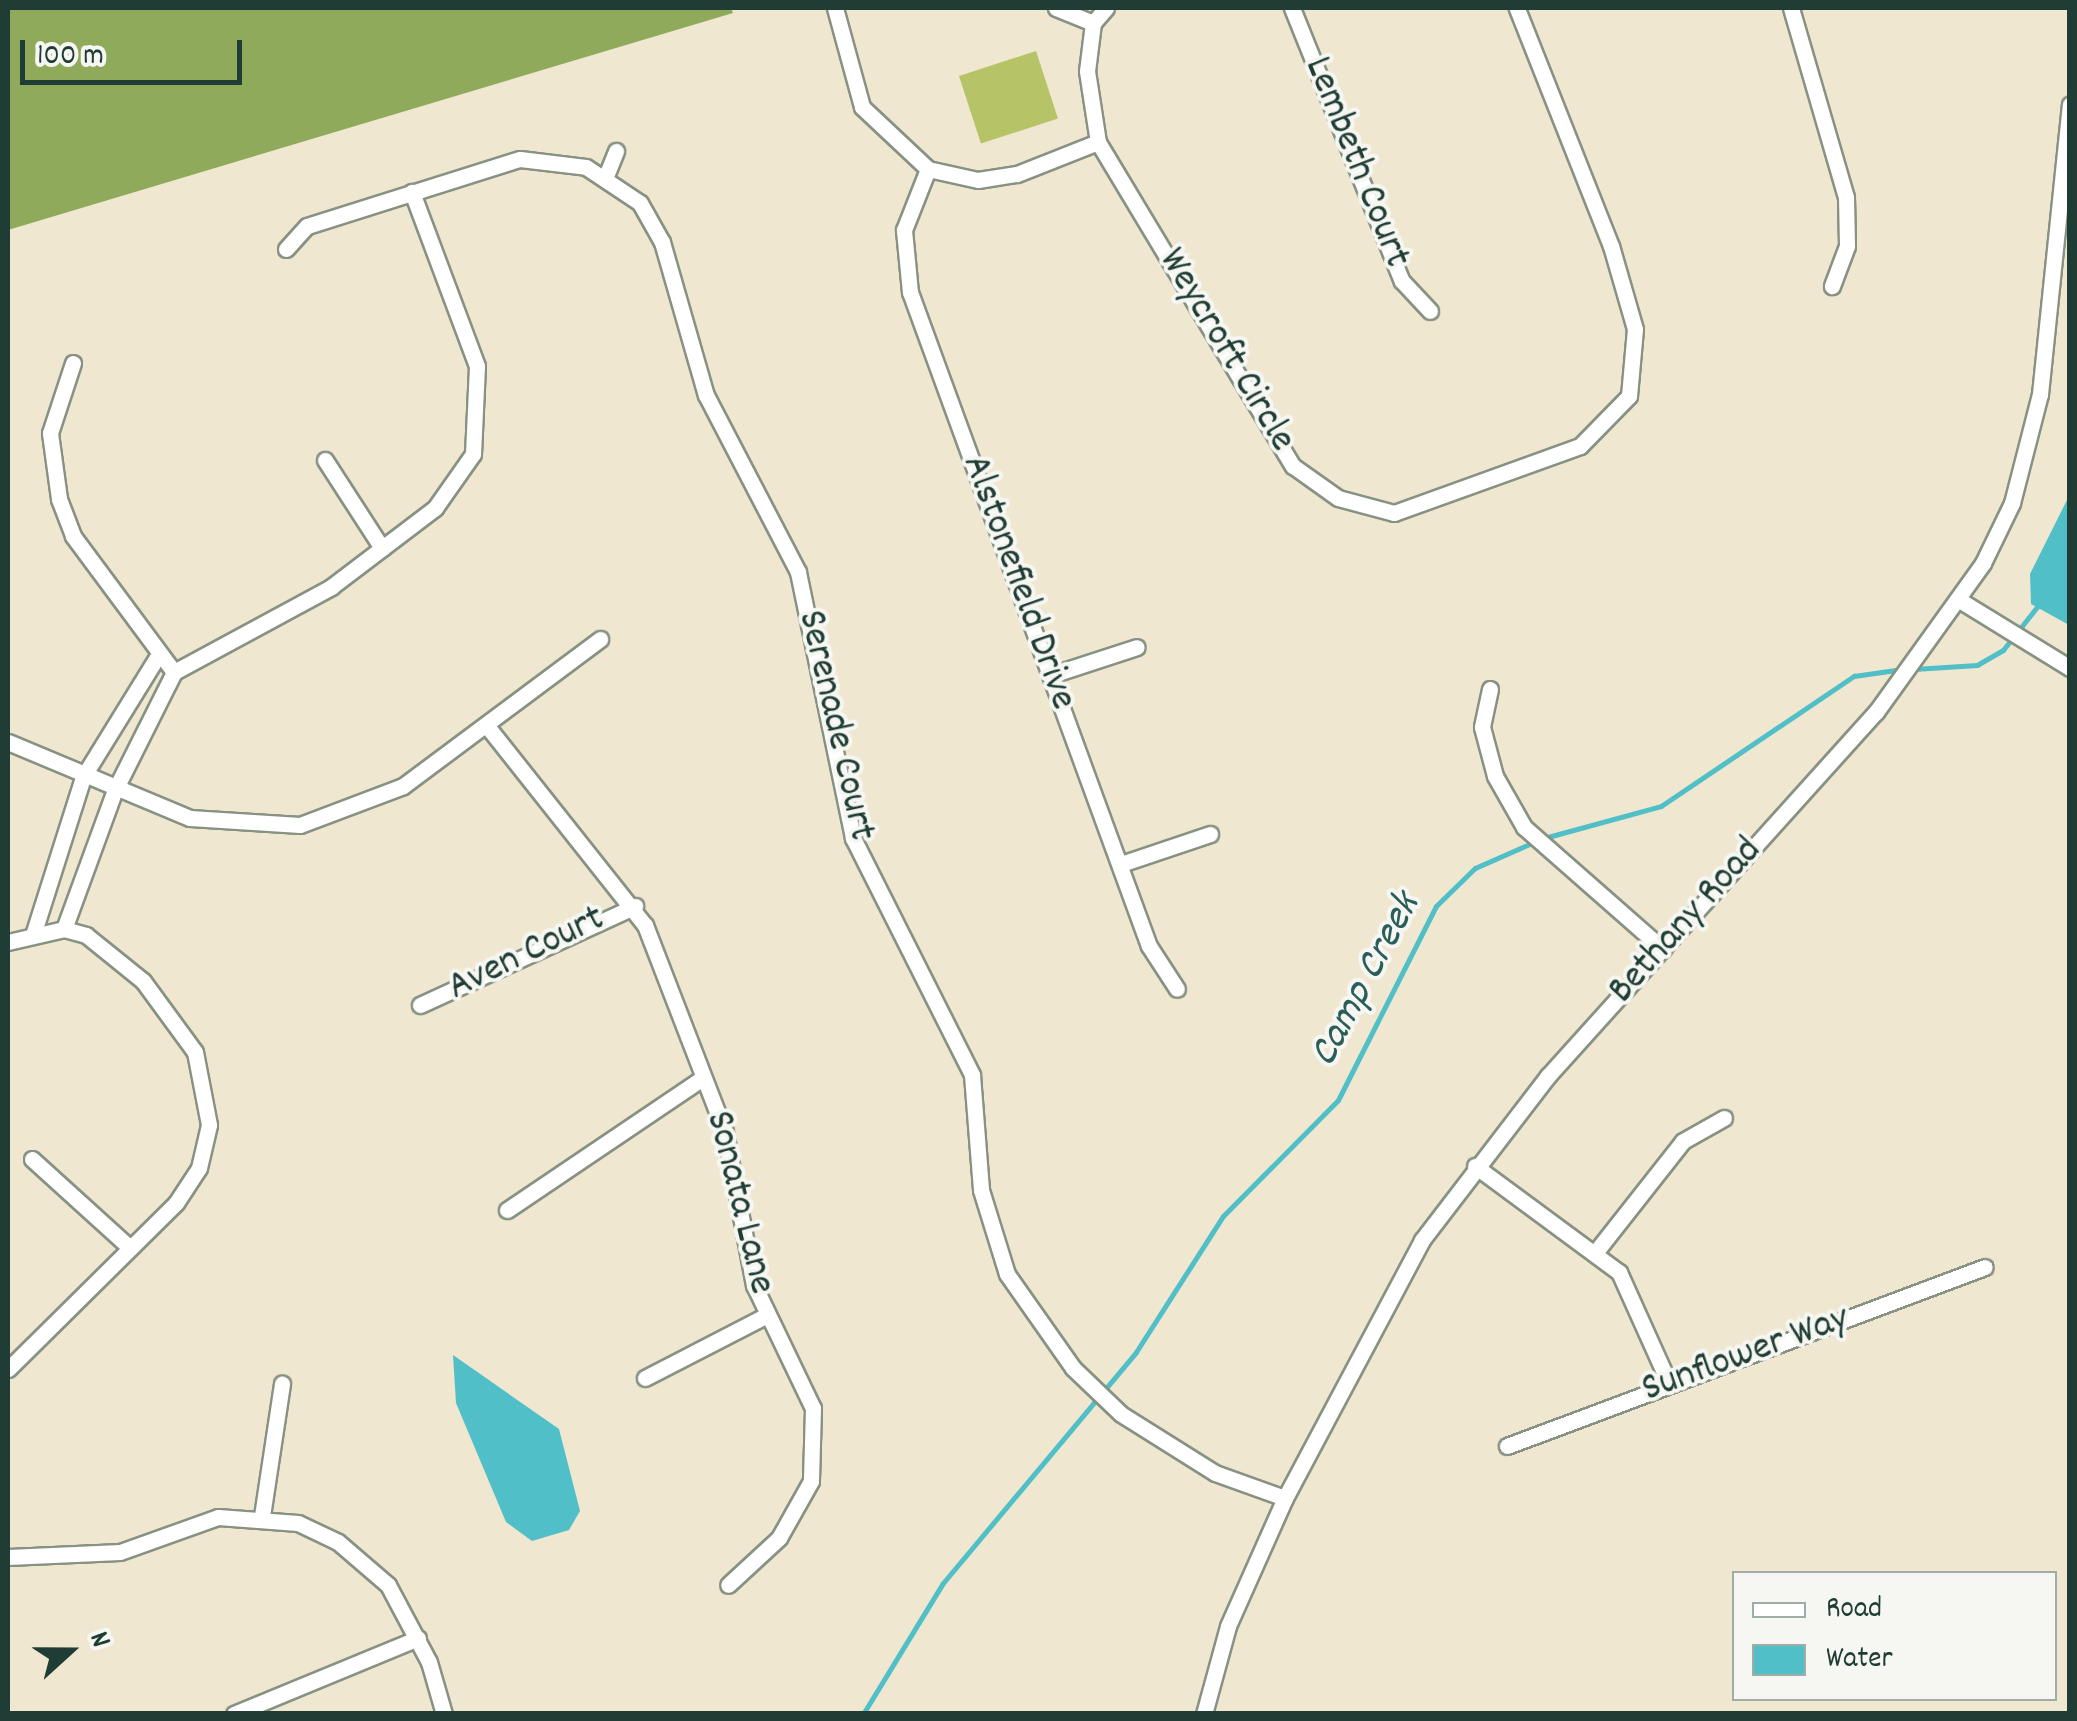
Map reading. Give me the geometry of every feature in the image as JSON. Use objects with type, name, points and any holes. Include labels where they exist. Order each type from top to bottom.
[{"type":"street","points":[[835,8],[862,107],[928,170],[978,180],[1017,174],[1098,142]]},
{"type":"street","points":[[1056,8],[1093,23],[1106,8]]},
{"type":"street","name":"Lembeth Court","points":[[1292,8],[1402,281],[1430,311]]},
{"type":"street","name":"Weycroft Circle","points":[[1093,23],[1087,71],[1098,142],[1293,466],[1338,498],[1394,513],[1456,497],[1580,446],[1629,396],[1635,329],[1611,246],[1517,8]]},
{"type":"street","points":[[1790,8],[1846,197],[1846,246],[1832,286]]},
{"type":"street","name":"Bethany Road","points":[[1204,1714],[1228,1626],[1285,1498],[1385,1300],[1475,1166],[1876,712],[1961,602],[2028,453],[2070,104]]},
{"type":"street","points":[[286,249],[308,226],[520,159],[606,176],[616,150]]},
{"type":"street","name":"Alstonefield Drive","points":[[928,170],[904,230],[910,292],[1149,946],[1177,989]]},
{"type":"street","name":"Serenade Court","points":[[606,176],[653,222],[706,395],[798,572],[854,838],[972,1074],[981,1190],[1007,1274],[1073,1368],[1121,1414],[1215,1473],[1285,1498]]},
{"type":"street","points":[[64,929],[115,790],[174,672],[331,587],[382,548],[450,492],[479,432],[477,366],[412,192]]},
{"type":"street","points":[[73,364],[50,433],[59,499],[72,536],[156,659],[174,672]]},
{"type":"street","points":[[325,460],[382,548]]},
{"type":"street","points":[[1961,602],[2070,668]]},
{"type":"street","points":[[8,742],[115,790],[212,823],[300,825],[384,796],[487,726],[600,639]]},
{"type":"street","points":[[1051,676],[1138,647]]},
{"type":"street","points":[[33,935],[84,777],[156,659]]},
{"type":"street","points":[[1490,689],[1482,727],[1495,776],[1524,826],[1663,949]]},
{"type":"street","name":"Sonata Lane","points":[[487,726],[635,906],[725,1132],[737,1220],[767,1315],[813,1408],[818,1455],[779,1538],[728,1585]]},
{"type":"street","points":[[1120,864],[1210,834]]},
{"type":"street","name":"Aven Court","points":[[420,1005],[635,906]]},
{"type":"street","points":[[8,942],[64,929],[86,935],[159,996],[202,1073],[208,1125],[199,1168],[130,1247],[8,1369]]},
{"type":"street","points":[[507,1210],[704,1078]]},
{"type":"street","points":[[1598,1249],[1683,1140],[1724,1118]]},
{"type":"street","points":[[32,1158],[130,1247]]},
{"type":"street","points":[[1475,1166],[1598,1249],[1642,1309],[1669,1384]]},
{"type":"street","name":"Sunflower Way","points":[[1507,1446],[1985,1267]]},
{"type":"street","points":[[644,1378],[767,1315]]},
{"type":"street","points":[[262,1516],[282,1383]]},
{"type":"street","points":[[8,1556],[98,1556],[196,1522],[262,1516],[356,1555],[388,1586],[418,1638],[444,1714]]},
{"type":"street","points":[[234,1714],[418,1638]]},
{"type":"green space","points":[[8,8],[731,8],[733,13],[8,230]]},
{"type":"green space","points":[[1036,51],[1058,119],[981,144],[959,76]]},
{"type":"water","points":[[2069,496],[2069,625],[2031,604],[2030,574]]},
{"type":"water","points":[[453,1355],[559,1429],[580,1511],[569,1530],[532,1541],[506,1522],[456,1403]]},
{"type":"waterway","name":"Camp Creek","points":[[1914,669],[1977,665],[2003,650],[2040,603]]},
{"type":"waterway","name":"Camp Creek","points":[[1544,838],[1661,806],[1854,676],[1903,669]]},
{"type":"waterway","name":"Camp Creek","points":[[863,1714],[943,1583],[1136,1352],[1223,1216],[1338,1100],[1436,906],[1475,868],[1534,842]]}]
